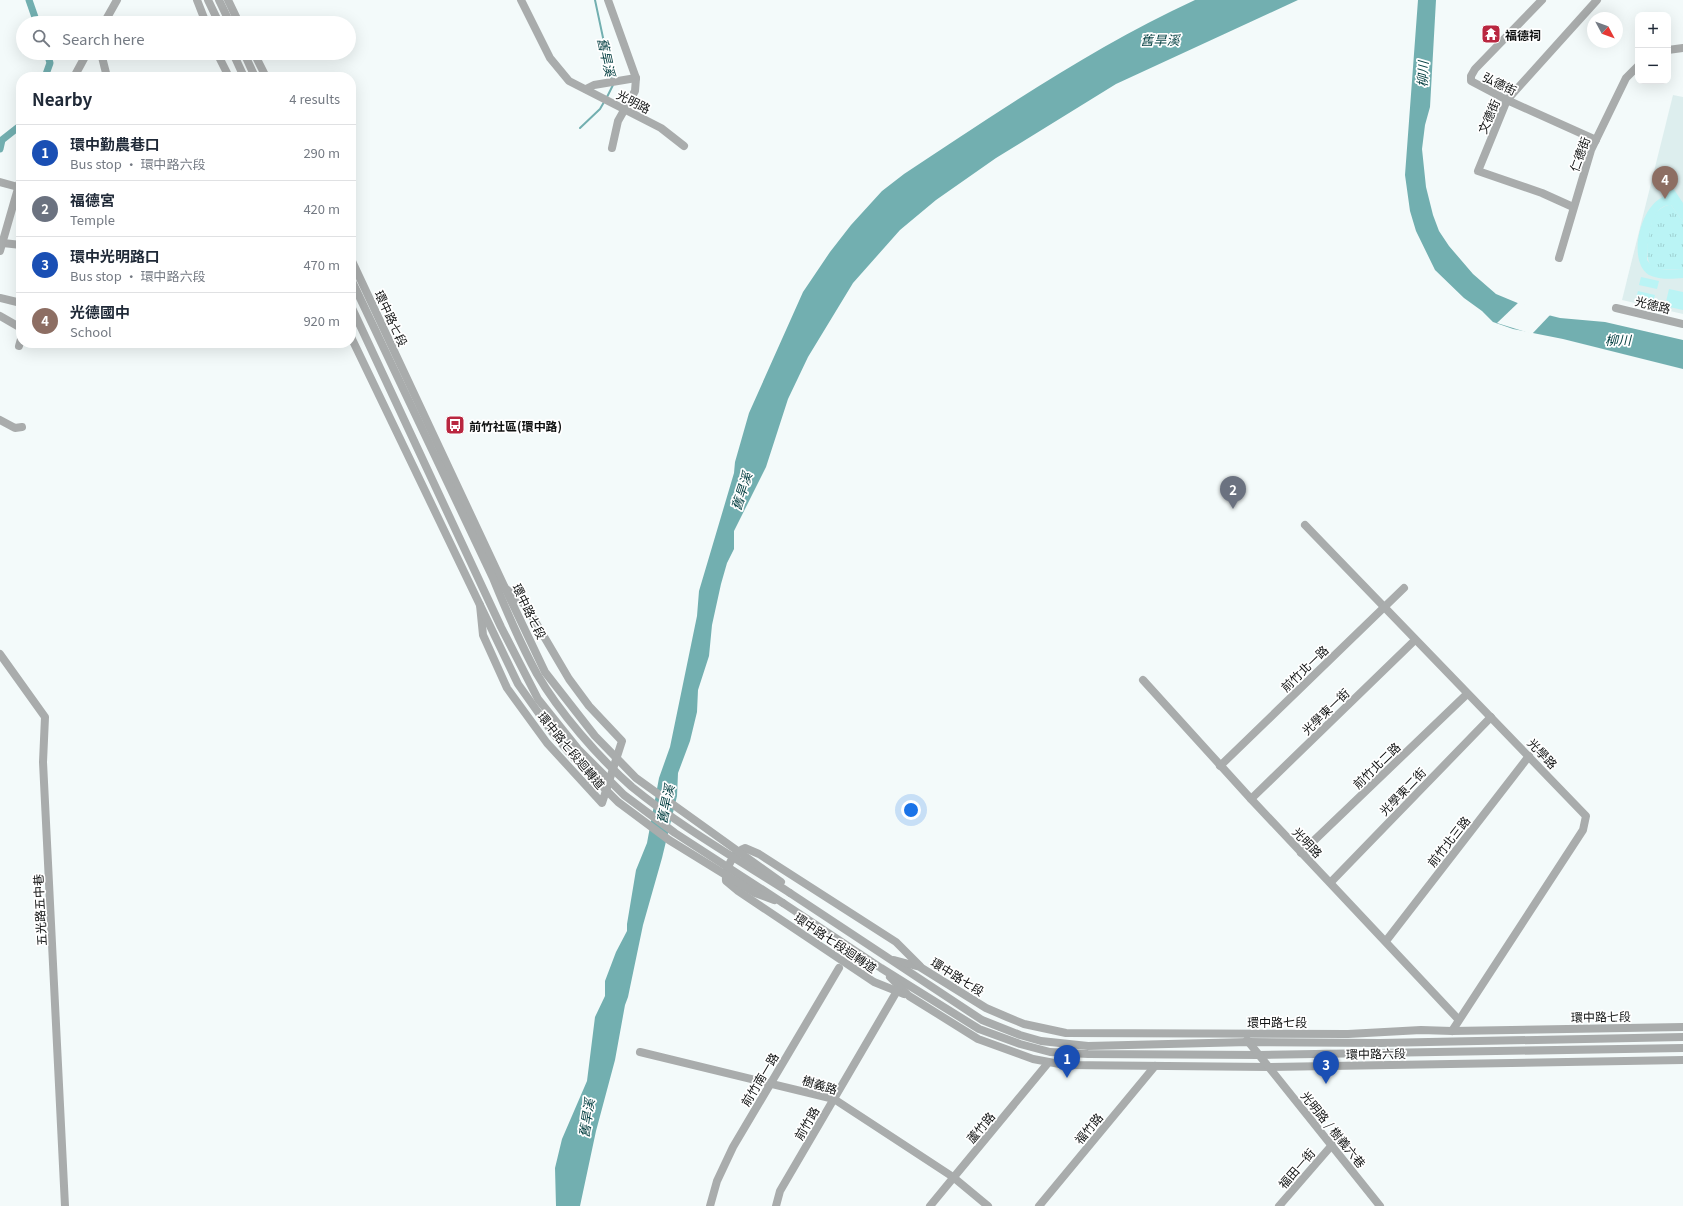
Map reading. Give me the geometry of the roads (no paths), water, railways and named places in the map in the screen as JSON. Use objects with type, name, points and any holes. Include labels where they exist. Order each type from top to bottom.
[{"type":"street","points":[[108,16],[117,0]]},
{"type":"street","points":[[197,0],[203,16]]},
{"type":"street","points":[[208,0],[216,16]]},
{"type":"street","points":[[219,0],[227,16]]},
{"type":"street","points":[[228,0],[236,16]]},
{"type":"street","name":"光明路","points":[[521,0],[550,58],[569,81],[661,128],[684,146]]},
{"type":"street","points":[[608,0],[633,79],[635,91],[626,110],[618,122],[612,148]]},
{"type":"street","name":"弘德街","points":[[1542,0],[1509,32],[1471,76],[1471,81],[1473,84],[1596,140]]},
{"type":"street","name":"文德街","points":[[1573,206],[1542,193],[1478,171],[1507,100],[1597,0]]},
{"type":"street","points":[[1671,50],[1683,48]]},
{"type":"street","points":[[77,72],[84,60]]},
{"type":"street","points":[[104,60],[106,72]]},
{"type":"street","points":[[220,60],[226,72]]},
{"type":"street","points":[[236,60],[242,72]]},
{"type":"street","points":[[248,60],[254,72]]},
{"type":"street","points":[[258,60],[264,72]]},
{"type":"street","name":"仁德街","points":[[1559,258],[1573,206],[1591,150],[1626,78],[1635,69]]},
{"type":"street","points":[[586,89],[594,85],[633,79]]},
{"type":"street","points":[[0,182],[16,186]]},
{"type":"street","points":[[16,194],[2,240],[16,244]]},
{"type":"street","name":"環中路七段","points":[[356,270],[545,672],[596,736],[636,778],[686,816],[768,871],[790,893]]},
{"type":"street","name":"環中路七段","points":[[356,290],[493,578],[511,621],[537,673],[550,694],[588,742],[632,786],[680,822],[982,1020]]},
{"type":"street","points":[[0,298],[16,302]]},
{"type":"street","name":"光德路","points":[[1616,308],[1683,324]]},
{"type":"street","points":[[0,316],[16,325]]},
{"type":"street","points":[[356,317],[501,627],[538,699],[578,749],[624,795],[675,833],[868,958],[881,968],[908,996]]},
{"type":"street","points":[[356,348],[518,684],[552,732],[572,756],[618,802],[669,840],[755,893],[783,903]]},
{"type":"street","points":[[0,420],[14,428],[22,427]]},
{"type":"street","name":"光學路","points":[[1305,524],[1586,816],[1586,822],[1583,830],[1458,1019],[1452,1031]]},
{"type":"street","name":"環中路七段迴轉道","points":[[480,605],[483,635],[507,688],[547,743],[602,803],[622,741],[589,706],[568,679],[526,606],[505,588]]},
{"type":"street","name":"前竹北一路","points":[[1220,766],[1404,588]]},
{"type":"street","name":"光學東一街","points":[[1251,799],[1415,640]]},
{"type":"street","name":"五光路五中巷","points":[[0,654],[45,717],[43,762],[65,1206]]},
{"type":"street","name":"光明路","points":[[1143,680],[1220,766],[1458,1019]]},
{"type":"street","name":"前竹北二路","points":[[1302,853],[1468,694]]},
{"type":"street","name":"光學東二街","points":[[1330,882],[1491,718]]},
{"type":"street","name":"前竹北三路","points":[[1386,941],[1529,756]]},
{"type":"street","name":"環中路七段迴轉道","points":[[908,996],[874,982],[738,890],[726,881],[727,869],[740,850],[745,848],[759,854],[896,942],[920,967]]},
{"type":"street","name":"環中路七段","points":[[888,959],[920,967],[986,1008],[1024,1024],[1066,1033],[1364,1033],[1421,1030],[1452,1031],[1683,1027]]},
{"type":"street","name":"前竹南一路","points":[[710,1206],[717,1181],[730,1154],[839,968]]},
{"type":"street","name":"環中路六段","points":[[881,968],[979,1029],[1020,1044],[1050,1052],[1088,1054],[1322,1055],[1683,1048]]},
{"type":"street","name":"前竹路","points":[[776,1206],[780,1191],[897,991]]},
{"type":"street","name":"環中路六段","points":[[908,996],[978,1039],[1048,1063],[1087,1066],[1269,1066],[1683,1060]]},
{"type":"street","name":"環中路六段","points":[[982,1020],[1020,1035],[1041,1041],[1081,1045],[1249,1042],[1380,1043],[1683,1038]]},
{"type":"street","points":[[1241,1033],[1269,1066]]},
{"type":"street","points":[[1364,1033],[1380,1043]]},
{"type":"street","name":"樹義路","points":[[640,1052],[834,1099],[953,1178],[988,1206]]},
{"type":"street","name":"蘆竹路","points":[[930,1206],[1048,1063]]},
{"type":"street","name":"福竹路","points":[[1039,1206],[1155,1066]]},
{"type":"street","name":"光明路 / 樹義六巷","points":[[1269,1066],[1380,1206]]},
{"type":"street","name":"福田一街","points":[[1278,1206],[1332,1145]]},
{"type":"water","name":"舊旱溪","points":[[1195,0],[1298,0],[1116,84],[996,158],[936,200],[900,230],[853,283],[808,357],[788,399],[766,467],[734,531],[734,549],[727,563],[721,584],[712,625],[709,656],[698,690],[697,712],[690,741],[678,773],[677,796],[662,858],[643,925],[625,1005],[615,1060],[596,1131],[580,1206],[556,1206],[555,1168],[562,1139],[587,1081],[595,1017],[605,996],[605,981],[616,952],[627,931],[636,870],[647,843],[659,778],[670,747],[697,616],[699,591],[734,473],[735,462],[749,413],[803,292],[830,252],[851,225],[882,191],[904,174],[1046,81],[1120,38]]},
{"type":"water","name":"柳川","points":[[1418,0],[1436,0],[1430,107],[1425,125],[1422,149],[1426,187],[1433,215],[1439,231],[1449,246],[1473,274],[1496,294],[1544,314],[1560,318],[1605,322],[1683,340],[1683,369],[1563,339],[1513,329],[1493,322],[1482,311],[1464,298],[1435,270],[1416,231],[1410,211],[1405,175]]},
{"type":"waterway","points":[[29,0],[35,16]]},
{"type":"waterway","name":"舊旱溪","points":[[595,0],[612,80]]},
{"type":"waterway","points":[[47,72],[50,63],[49,60]]},
{"type":"waterway","name":"舊旱溪","points":[[606,99],[613,85]]},
{"type":"waterway","name":"舊旱溪","points":[[580,128],[600,109],[604,102]]},
{"type":"waterway","points":[[0,149],[2,140],[16,129]]},
{"type":"place","name":"福德祠","points":[[1491,34]]},
{"type":"place","name":"光德國中","points":[[1665,199]]},
{"type":"place","name":"前竹社區(環中路)","points":[[455,425]]},
{"type":"place","name":"福德宮","points":[[1233,509]]},
{"type":"place","name":"環中勤農巷口","points":[[1067,1078]]},
{"type":"place","name":"環中光明路口","points":[[1326,1084]]}]
